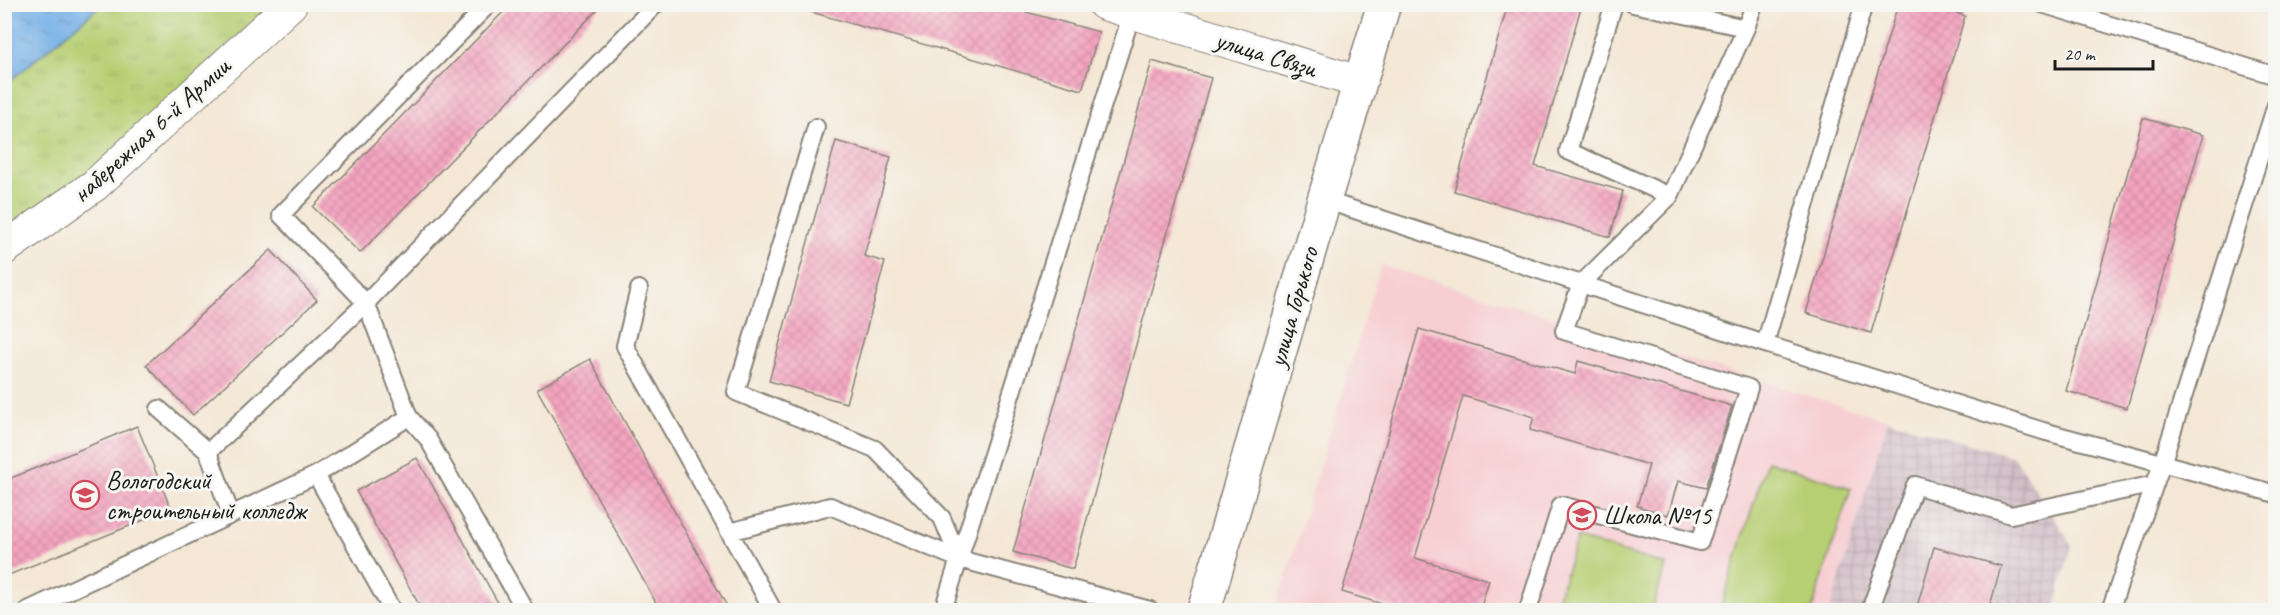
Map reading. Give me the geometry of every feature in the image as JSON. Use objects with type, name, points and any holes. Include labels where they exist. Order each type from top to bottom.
[{"type":"street","name":"набережная 6-й Армии","points":[[4,249],[95,185],[291,4]]},
{"type":"street","name":"улица Горького","points":[[1204,610],[1384,4]]},
{"type":"street","name":"улица Связи","points":[[1118,9],[1171,14],[1359,82]]},
{"type":"lane","points":[[489,4],[280,215],[366,303],[409,417],[428,440],[525,610]]},
{"type":"lane","points":[[208,452],[366,303],[656,4]]},
{"type":"lane","points":[[1614,4],[1568,151],[1670,196]]},
{"type":"lane","points":[[1633,4],[1746,28]]},
{"type":"lane","points":[[1528,610],[1561,505],[1700,542],[1749,388],[1564,331],[1581,284],[1670,196],[1746,28],[1754,4]]},
{"type":"lane","points":[[1765,344],[1864,4]]},
{"type":"lane","points":[[2042,4],[2276,76]]},
{"type":"lane","points":[[943,610],[1118,9]]},
{"type":"lane","points":[[2110,610],[2162,464],[2276,105]]},
{"type":"lane","points":[[816,128],[736,392],[875,449],[942,518],[959,559]]},
{"type":"lane","points":[[1324,200],[1765,344],[2043,431],[2276,494]]},
{"type":"lane","points":[[639,289],[625,346],[773,610]]},
{"type":"lane","points":[[159,409],[208,452],[231,515]]},
{"type":"lane","points":[[28,610],[316,474],[409,417]]},
{"type":"lane","points":[[316,474],[392,610]]},
{"type":"lane","points":[[1870,610],[1915,485],[2012,515],[2155,484]]},
{"type":"lane","points":[[729,532],[830,506],[959,559],[1150,610]]},
{"type":"shaded area","name":"Школа №15","points":[[1381,265],[1888,420],[1830,610],[1276,610]]},
{"type":"shaded area","points":[[1888,420],[2014,457],[2072,545],[2054,610],[1830,610]]},
{"type":"green space","points":[[101,5],[272,5],[86,176],[5,230],[5,85]]},
{"type":"green space","points":[[1767,461],[1851,488],[1812,610],[1720,610]]},
{"type":"green space","points":[[1577,538],[1666,565],[1652,610],[1554,610]]},
{"type":"water","points":[[5,4],[101,4],[101,5],[5,85]]},
{"type":"building","points":[[511,4],[603,4],[360,253],[313,207]]},
{"type":"building","points":[[812,4],[997,4],[1099,32],[1082,90],[811,12]]},
{"type":"building","points":[[1508,4],[1582,4],[1535,166],[1623,191],[1610,237],[1454,191]]},
{"type":"building","points":[[1898,4],[1929,4],[1965,16],[1871,333],[1806,313]]},
{"type":"building","points":[[1152,61],[1211,78],[1073,569],[1013,552]]},
{"type":"building","points":[[2143,118],[2203,135],[2127,408],[2066,391]]},
{"type":"building","points":[[836,141],[891,157],[864,256],[885,262],[846,403],[769,381]]},
{"type":"building","points":[[271,250],[317,300],[193,415],[146,365]]},
{"type":"building","points":[[1419,329],[1575,374],[1578,361],[1732,406],[1706,488],[1678,481],[1668,515],[1637,506],[1649,465],[1530,430],[1534,417],[1463,396],[1415,558],[1489,580],[1480,610],[1402,610],[1342,592]]},
{"type":"building","points":[[590,359],[729,610],[660,610],[537,389]]},
{"type":"building","name":"Вологодский строительный колледж","points":[[137,426],[171,509],[4,577],[4,481]]},
{"type":"building","points":[[417,458],[502,610],[422,610],[356,491]]},
{"type":"building","points":[[1934,547],[2001,566],[1989,610],[1916,610]]},
{"type":"place","name":"Вологодский строительный колледж","points":[[85,495]]},
{"type":"place","name":"Школа №15","points":[[1582,515]]}]
